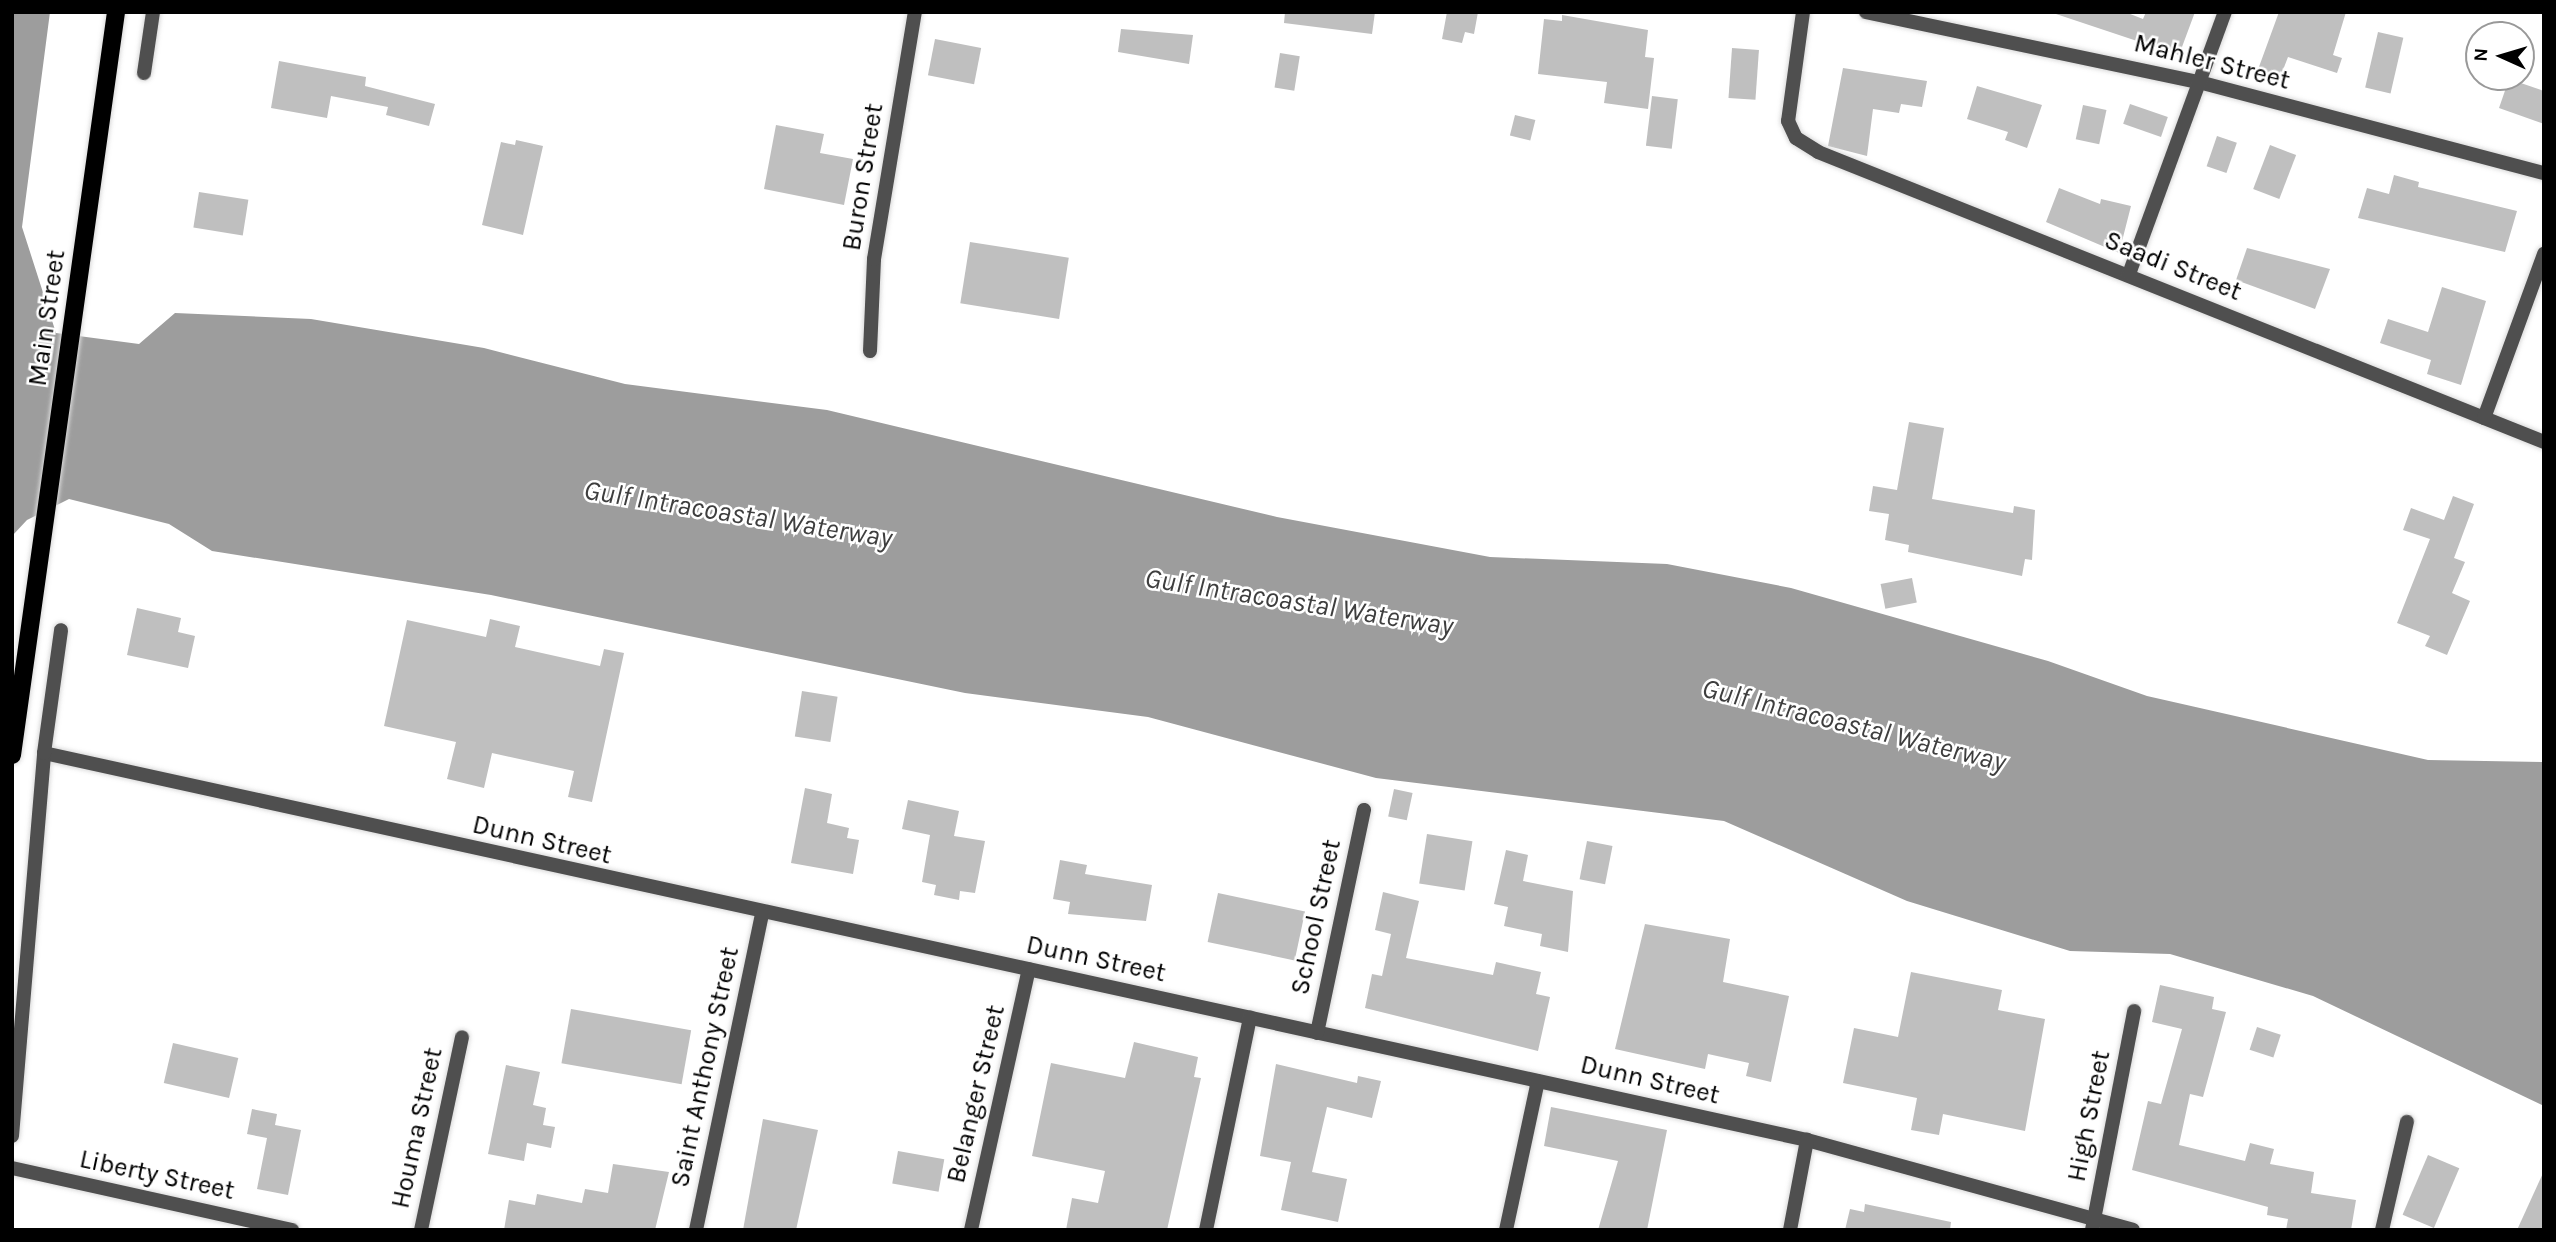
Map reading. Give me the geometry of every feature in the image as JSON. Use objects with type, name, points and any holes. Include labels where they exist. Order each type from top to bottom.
[{"type":"main road","name":"Main Street","points":[[12,755],[116,12]]},
{"type":"street","points":[[144,73],[153,12]]},
{"type":"street","name":"Buron Street","points":[[870,351],[870,294],[915,12]]},
{"type":"street","name":"Saadi Street","points":[[1803,12],[1791,127],[1818,152],[2544,442]]},
{"type":"street","name":"Mahler Street","points":[[1866,12],[2199,82],[2544,173]]},
{"type":"street","points":[[2129,274],[2225,12]]},
{"type":"street","points":[[2484,418],[2544,254]]},
{"type":"street","points":[[12,1136],[44,752],[61,630]]},
{"type":"street","name":"Dunn Street","points":[[44,752],[762,914],[1029,969],[1807,1140],[2094,1223],[2133,1230]]},
{"type":"street","name":"School Street","points":[[1317,1033],[1364,810]]},
{"type":"street","name":"Saint Anthony Street","points":[[696,1230],[762,914]]},
{"type":"street","name":"Belanger Street","points":[[971,1230],[1029,969]]},
{"type":"street","name":"High Street","points":[[2094,1223],[2134,1011]]},
{"type":"street","points":[[1206,1230],[1250,1017]]},
{"type":"street","name":"Houma Street","points":[[421,1230],[462,1037]]},
{"type":"street","points":[[1506,1230],[1538,1081]]},
{"type":"street","points":[[2382,1230],[2407,1122]]},
{"type":"street","points":[[1790,1230],[1807,1140]]},
{"type":"street","name":"Liberty Street","points":[[12,1168],[292,1230]]},
{"type":"water","name":"Gulf Intracoastal Waterway","points":[[12,12],[50,12],[22,227],[56,333],[139,344],[175,313],[311,319],[484,348],[625,384],[827,410],[1277,517],[1490,557],[1667,564],[1791,588],[2048,661],[2147,696],[2428,760],[2544,762],[2544,1106],[2313,996],[2170,954],[2070,951],[1907,901],[1724,821],[1376,778],[1148,717],[965,693],[491,595],[212,551],[169,524],[69,499],[27,520],[12,536]]},
{"type":"building","points":[[1285,12],[1375,12],[1372,34],[1284,23]]},
{"type":"building","points":[[1447,12],[1478,12],[1474,34],[1465,32],[1462,43],[1442,39]]},
{"type":"building","points":[[2125,12],[2143,19],[2146,12],[2195,12],[2179,55],[2056,14]]},
{"type":"building","points":[[2279,12],[2346,12],[2333,55],[2342,58],[2337,73],[2288,57],[2278,83],[2256,75]]},
{"type":"building","points":[[1562,15],[1648,30],[1645,57],[1654,58],[1648,109],[1604,103],[1607,82],[1538,74],[1544,19],[1562,21]]},
{"type":"building","points":[[1121,29],[1193,35],[1189,64],[1118,52]]},
{"type":"building","points":[[2378,32],[2403,38],[2391,93],[2365,88]]},
{"type":"building","points":[[935,39],[981,48],[974,84],[928,75]]},
{"type":"building","points":[[1732,48],[1759,50],[1755,100],[1729,98]]},
{"type":"building","points":[[1280,53],[1300,56],[1294,91],[1275,88]]},
{"type":"building","points":[[279,61],[366,77],[365,86],[435,104],[429,126],[386,115],[388,107],[331,96],[327,118],[271,108]]},
{"type":"building","points":[[1843,68],[1927,81],[1922,107],[1901,104],[1899,113],[1873,109],[1867,156],[1828,146]]},
{"type":"building","points":[[1977,86],[2042,105],[2027,148],[2005,140],[2008,132],[1967,119]]},
{"type":"building","points":[[2535,88],[2544,91],[2544,124],[2499,108],[2505,91],[2535,91]]},
{"type":"building","points":[[1652,96],[1678,99],[1672,149],[1646,146]]},
{"type":"building","points":[[2130,104],[2168,117],[2161,137],[2123,124]]},
{"type":"building","points":[[2083,105],[2106,110],[2099,144],[2076,139]]},
{"type":"building","points":[[1515,115],[1535,120],[1530,140],[1510,135]]},
{"type":"building","points":[[776,125],[824,134],[820,153],[853,159],[844,205],[764,189]]},
{"type":"building","points":[[2217,136],[2237,143],[2226,173],[2207,166]]},
{"type":"building","points":[[516,140],[543,146],[523,235],[482,225],[501,142],[515,145]]},
{"type":"building","points":[[2270,145],[2296,155],[2279,199],[2253,189]]},
{"type":"building","points":[[2394,175],[2419,182],[2418,187],[2517,211],[2505,252],[2358,218],[2367,188],[2389,194]]},
{"type":"building","points":[[2059,188],[2100,204],[2101,199],[2131,206],[2119,253],[2046,222]]},
{"type":"building","points":[[199,192],[248,200],[243,235],[193,228]]},
{"type":"building","points":[[970,242],[1069,258],[1059,319],[960,303]]},
{"type":"building","points":[[2247,248],[2330,269],[2315,309],[2236,280]]},
{"type":"building","points":[[2442,287],[2486,301],[2461,385],[2427,374],[2431,360],[2380,343],[2388,319],[2428,332]]},
{"type":"building","points":[[1909,422],[1944,428],[1932,499],[2013,513],[2014,506],[2035,510],[2032,560],[2025,559],[2022,576],[1908,552],[1909,545],[1885,540],[1889,514],[1869,511],[1873,486],[1897,490]]},
{"type":"building","points":[[2453,496],[2474,504],[2454,558],[2465,562],[2452,593],[2470,601],[2447,655],[2425,646],[2430,636],[2397,623],[2430,539],[2403,530],[2411,508],[2444,520]]},
{"type":"building","points":[[1912,578],[1917,603],[1885,609],[1881,584]]},
{"type":"building","points":[[137,608],[181,618],[178,632],[195,636],[188,668],[127,655]]},
{"type":"building","points":[[490,619],[520,626],[515,647],[600,666],[604,649],[624,653],[592,802],[568,797],[574,771],[492,753],[484,788],[447,779],[456,742],[384,726],[407,620],[486,637]]},
{"type":"building","points":[[802,691],[838,697],[830,742],[795,736]]},
{"type":"building","points":[[805,788],[832,794],[827,823],[849,828],[847,838],[859,840],[853,874],[791,863]]},
{"type":"building","points":[[1394,789],[1413,793],[1407,820],[1388,816]]},
{"type":"building","points":[[908,800],[959,811],[954,836],[985,841],[975,893],[960,891],[959,900],[934,895],[936,885],[922,882],[930,835],[902,829]]},
{"type":"building","points":[[1427,834],[1472,841],[1465,891],[1419,883]]},
{"type":"building","points":[[1587,841],[1613,846],[1605,884],[1580,879]]},
{"type":"building","points":[[1506,850],[1528,855],[1523,881],[1573,891],[1568,952],[1540,946],[1542,934],[1504,926],[1508,907],[1494,904]]},
{"type":"building","points":[[1060,860],[1087,865],[1085,874],[1152,885],[1146,921],[1068,914],[1070,902],[1053,899]]},
{"type":"building","points":[[1383,892],[1419,901],[1406,958],[1493,975],[1496,962],[1541,972],[1536,994],[1550,997],[1538,1051],[1365,1008],[1372,974],[1382,976],[1391,934],[1375,930]]},
{"type":"building","points":[[1218,893],[1305,912],[1295,960],[1208,942]]},
{"type":"building","points":[[1645,924],[1730,939],[1723,982],[1789,996],[1771,1082],[1746,1076],[1749,1063],[1708,1054],[1705,1069],[1615,1049]]},
{"type":"building","points":[[1911,972],[2002,990],[1998,1010],[2045,1019],[2025,1131],[1943,1114],[1939,1135],[1911,1130],[1917,1098],[1843,1083],[1854,1028],[1898,1037]]},
{"type":"building","points":[[2160,985],[2214,997],[2212,1009],[2226,1012],[2203,1097],[2190,1094],[2179,1145],[2245,1161],[2250,1143],[2274,1149],[2270,1164],[2314,1172],[2311,1193],[2356,1200],[2351,1230],[2286,1230],[2288,1219],[2267,1215],[2268,1207],[2132,1170],[2148,1101],[2161,1104],[2182,1029],[2152,1022]]},
{"type":"building","points":[[571,1009],[691,1030],[682,1084],[561,1063]]},
{"type":"building","points":[[2257,1027],[2281,1035],[2273,1058],[2250,1050]]},
{"type":"building","points":[[1134,1042],[1198,1057],[1194,1077],[1201,1078],[1167,1230],[1066,1230],[1072,1198],[1098,1203],[1105,1171],[1032,1156],[1051,1063],[1125,1078]]},
{"type":"building","points":[[173,1043],[238,1058],[229,1098],[164,1083]]},
{"type":"building","points":[[1276,1064],[1357,1083],[1358,1076],[1381,1081],[1372,1118],[1327,1107],[1312,1172],[1347,1179],[1338,1222],[1281,1210],[1291,1162],[1260,1156]]},
{"type":"building","points":[[506,1065],[540,1072],[533,1105],[546,1108],[543,1125],[555,1127],[551,1148],[527,1143],[524,1161],[488,1154]]},
{"type":"building","points":[[1551,1107],[1667,1130],[1647,1230],[1598,1230],[1618,1161],[1544,1146]]},
{"type":"building","points":[[252,1109],[277,1114],[275,1125],[301,1130],[288,1195],[257,1189],[267,1138],[247,1134]]},
{"type":"building","points":[[763,1119],[818,1130],[796,1230],[743,1230]]},
{"type":"building","points":[[898,1151],[944,1159],[939,1192],[892,1183]]},
{"type":"building","points":[[2428,1155],[2459,1168],[2434,1228],[2403,1215]]},
{"type":"building","points":[[613,1164],[669,1172],[655,1230],[504,1230],[509,1200],[535,1205],[537,1194],[582,1203],[585,1189],[608,1193]]},
{"type":"building","points":[[2544,1171],[2544,1230],[2517,1230]]},
{"type":"building","points":[[1865,1204],[1951,1222],[1950,1230],[1845,1230],[1850,1209],[1864,1212]]}]
